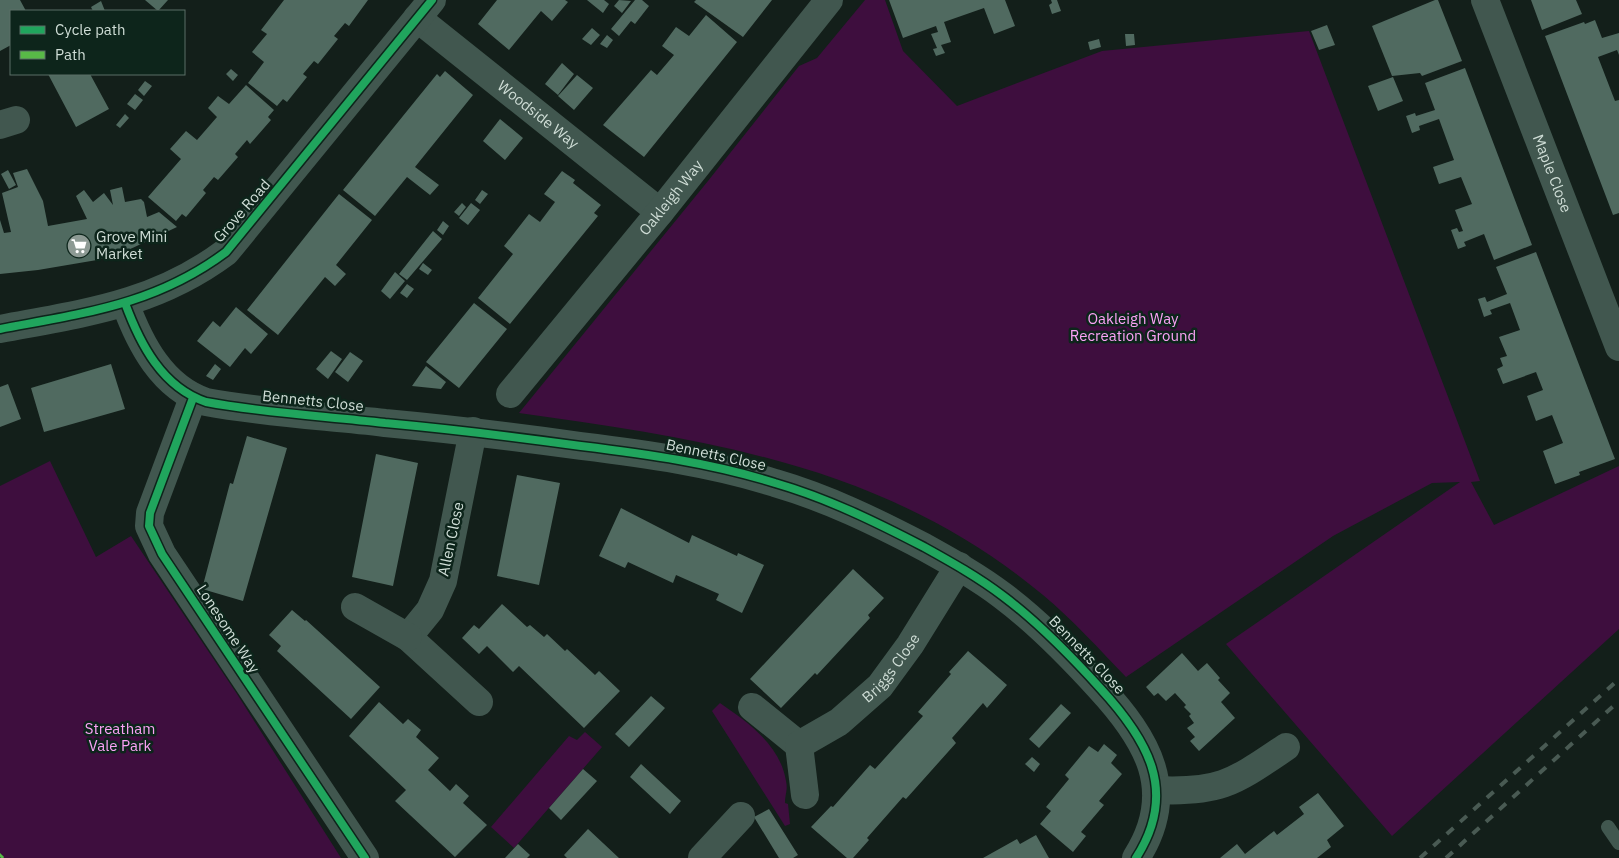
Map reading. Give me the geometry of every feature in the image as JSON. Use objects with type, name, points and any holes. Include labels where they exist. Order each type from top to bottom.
[{"type":"street","name":"Oakleigh Way","points":[[510,394],[660,212],[829,0]]},
{"type":"street","name":"Maple Close","points":[[1485,0],[1619,347]]},
{"type":"street","name":"Woodside Way","points":[[425,9],[660,212]]},
{"type":"street","name":"Grove Road","points":[[0,329],[91,313],[125,304],[143,298],[183,279],[214,261],[232,247],[425,9]]},
{"type":"street","name":"Bennetts Close","points":[[125,304],[138,335],[154,362],[174,385],[193,398],[230,407],[472,432],[699,464],[776,483],[859,515],[959,566],[1000,594],[1038,624],[1120,709],[1147,750],[1153,767],[1156,790],[1153,824],[1136,858]]},
{"type":"street","name":"Lonesome Way","points":[[193,398],[151,509],[148,522],[151,532],[162,554],[214,634],[365,858]]},
{"type":"street","name":"Allen Close","points":[[408,637],[430,610],[442,581],[472,432]]},
{"type":"street","name":"Briggs Close","points":[[799,745],[839,722],[880,686],[910,645],[959,566]]},
{"type":"street","points":[[355,607],[408,637],[480,702]]},
{"type":"street","points":[[752,707],[799,745],[805,795]]},
{"type":"street","points":[[1156,790],[1188,791],[1229,783],[1286,747]]},
{"type":"street","points":[[702,858],[741,816]]},
{"type":"lane","points":[[1608,827],[1619,843]]},
{"type":"green space","name":"Oakleigh Way Recreation Ground","points":[[865,0],[885,0],[903,51],[957,106],[1102,51],[1309,31],[1480,481],[1471,482],[1494,525],[1619,466],[1619,629],[1392,836],[1226,644],[1460,482],[1432,483],[1333,536],[1126,677],[1086,635],[1043,595],[984,551],[923,516],[860,488],[795,466],[728,448],[590,423],[519,413],[799,66],[817,58]]},
{"type":"green space","name":"Streatham Vale Park","points":[[50,461],[96,557],[131,536],[237,694],[341,858],[0,858],[0,486]]},
{"type":"green space","points":[[720,703],[761,735],[777,756],[783,768],[786,781],[785,803],[788,804],[790,824],[785,826],[712,711]]},
{"type":"green space","points":[[585,732],[602,747],[514,848],[491,827],[569,736],[577,740]]},
{"type":"building","points":[[0,0],[20,0],[25,10],[10,10],[10,46],[0,51]]},
{"type":"building","points":[[145,0],[168,0],[157,10]]},
{"type":"building","points":[[284,0],[368,0],[349,26],[345,23],[334,36],[338,39],[318,64],[314,61],[303,74],[307,77],[287,102],[283,99],[277,106],[248,83],[264,62],[252,52],[267,34],[261,30]]},
{"type":"building","points":[[497,0],[565,0],[568,2],[552,21],[541,11],[509,50],[478,24]]},
{"type":"building","points":[[587,0],[604,0],[609,4],[603,13]]},
{"type":"building","points":[[619,0],[631,1],[622,13],[614,6]]},
{"type":"building","points":[[635,0],[642,0],[649,6],[635,24],[631,21],[619,36],[611,29]]},
{"type":"building","points":[[696,0],[772,0],[743,37],[694,2]]},
{"type":"building","points":[[889,0],[1005,0],[1015,26],[994,34],[984,8],[944,22],[951,42],[941,45],[945,53],[936,56],[933,49],[937,48],[931,34],[938,32],[936,26],[903,38]]},
{"type":"building","points":[[1051,0],[1057,0],[1061,11],[1052,14],[1049,5],[1052,3]]},
{"type":"building","points":[[1438,0],[1462,61],[1422,76],[1420,73],[1392,76],[1372,26]]},
{"type":"building","points":[[1531,0],[1576,0],[1582,14],[1542,30]]},
{"type":"building","points":[[101,1],[105,10],[92,10],[91,7]]},
{"type":"building","points":[[706,15],[737,42],[644,157],[603,125],[651,70],[657,75],[674,55],[662,46],[676,27],[689,36]]},
{"type":"building","points":[[1595,20],[1602,38],[1619,33],[1619,55],[1617,50],[1598,57],[1615,101],[1619,100],[1619,213],[1613,215],[1545,36]]},
{"type":"building","points":[[1327,25],[1335,45],[1319,50],[1311,31]]},
{"type":"building","points":[[592,28],[600,35],[591,45],[582,39]]},
{"type":"building","points":[[1125,34],[1134,34],[1135,45],[1126,46]]},
{"type":"building","points":[[607,35],[613,40],[607,48],[600,44]]},
{"type":"building","points":[[1099,39],[1101,47],[1090,50],[1088,42]]},
{"type":"building","points":[[562,63],[574,74],[558,95],[545,84]]},
{"type":"building","points":[[1465,68],[1532,245],[1494,260],[1484,234],[1464,242],[1466,246],[1458,249],[1451,230],[1457,228],[1459,232],[1463,231],[1455,210],[1472,204],[1461,177],[1439,184],[1433,167],[1454,160],[1439,119],[1419,126],[1420,130],[1412,133],[1406,116],[1415,113],[1416,116],[1435,110],[1425,83]]},
{"type":"building","points":[[231,69],[238,75],[233,81],[226,74]]},
{"type":"building","points":[[445,71],[473,95],[415,167],[439,185],[430,195],[407,177],[375,216],[343,190],[437,74],[440,77]]},
{"type":"building","points":[[49,75],[91,75],[109,109],[76,127]]},
{"type":"building","points":[[577,75],[593,88],[574,110],[558,96]]},
{"type":"building","points":[[1393,77],[1403,101],[1378,111],[1368,86]]},
{"type":"building","points":[[145,81],[152,86],[144,96],[138,90]]},
{"type":"building","points":[[246,85],[274,110],[268,117],[271,120],[250,144],[247,140],[235,154],[238,157],[218,180],[214,177],[203,190],[206,193],[186,217],[182,214],[176,221],[148,197],[181,159],[170,149],[186,131],[197,140],[217,117],[208,108],[218,96],[229,104]]},
{"type":"building","points":[[135,94],[143,100],[135,110],[127,104]]},
{"type":"building","points":[[125,114],[129,118],[120,128],[116,125]]},
{"type":"building","points":[[500,119],[523,138],[505,160],[483,141]]},
{"type":"building","points":[[27,169],[43,201],[48,226],[87,219],[76,196],[84,190],[93,202],[104,193],[113,205],[110,190],[122,187],[125,202],[141,199],[144,202],[147,217],[159,212],[177,227],[124,252],[97,260],[0,274],[0,220],[4,233],[11,232],[2,193],[18,187],[13,173]]},
{"type":"building","points":[[8,170],[16,185],[9,189],[1,174]]},
{"type":"building","points":[[562,171],[575,180],[573,183],[601,205],[594,213],[598,216],[510,324],[478,298],[513,254],[504,246],[529,214],[540,222],[555,202],[544,194]]},
{"type":"building","points":[[482,190],[488,194],[480,204],[475,200]]},
{"type":"building","points":[[339,194],[372,220],[336,265],[346,274],[335,286],[325,277],[278,335],[247,310]]},
{"type":"building","points":[[462,203],[466,207],[459,216],[454,212]]},
{"type":"building","points":[[471,203],[480,210],[468,225],[459,218]]},
{"type":"building","points":[[443,221],[449,226],[443,235],[437,230]]},
{"type":"building","points":[[433,231],[442,239],[407,280],[399,274]]},
{"type":"building","points":[[1536,252],[1615,459],[1579,472],[1580,475],[1555,484],[1543,451],[1563,443],[1552,415],[1536,421],[1527,396],[1543,390],[1536,372],[1503,384],[1497,369],[1503,366],[1500,358],[1507,356],[1499,337],[1520,330],[1510,303],[1490,310],[1492,314],[1484,317],[1478,299],[1485,297],[1487,302],[1507,294],[1496,267]]},
{"type":"building","points":[[423,263],[432,270],[428,275],[419,269]]},
{"type":"building","points":[[395,272],[405,281],[390,299],[381,291]]},
{"type":"building","points":[[407,284],[414,289],[407,298],[400,293]]},
{"type":"building","points":[[474,303],[507,329],[459,388],[426,362]]},
{"type":"building","points":[[236,307],[268,334],[251,354],[245,348],[230,367],[197,341],[213,321],[220,327]]},
{"type":"building","points":[[331,351],[342,359],[328,379],[316,369]]},
{"type":"building","points":[[350,352],[363,361],[348,382],[335,372]]},
{"type":"building","points":[[111,364],[125,409],[44,432],[31,388]]},
{"type":"building","points":[[215,364],[221,369],[213,380],[206,376]]},
{"type":"building","points":[[426,366],[446,382],[441,389],[412,386]]},
{"type":"building","points":[[8,384],[21,419],[0,427],[0,387]]},
{"type":"building","points":[[247,436],[287,448],[243,601],[202,589],[230,483],[233,484]]},
{"type":"building","points":[[376,454],[418,463],[393,586],[352,577]]},
{"type":"building","points":[[517,475],[560,483],[539,585],[497,576]]},
{"type":"building","points":[[621,508],[689,543],[692,535],[737,556],[738,553],[764,565],[742,613],[716,600],[719,594],[676,575],[673,583],[628,562],[625,568],[599,556]]},
{"type":"building","points":[[853,569],[884,598],[868,615],[870,618],[817,675],[815,673],[781,708],[750,679]]},
{"type":"building","points":[[502,604],[527,627],[530,625],[544,637],[547,634],[565,651],[567,649],[595,675],[599,671],[620,691],[584,728],[519,666],[513,672],[487,646],[479,654],[462,638],[474,625],[479,629]]},
{"type":"building","points":[[292,610],[306,620],[380,687],[351,719],[277,651],[281,646],[269,635]]},
{"type":"building","points":[[968,651],[1007,685],[987,708],[983,703],[952,738],[956,743],[906,799],[903,797],[867,838],[869,840],[853,858],[847,858],[811,827],[831,806],[833,807],[870,765],[875,769],[923,716],[918,712]]},
{"type":"building","points":[[1182,653],[1198,671],[1207,663],[1220,678],[1218,680],[1230,693],[1221,702],[1235,718],[1199,751],[1190,741],[1195,737],[1187,728],[1194,723],[1189,716],[1191,714],[1184,707],[1186,705],[1175,693],[1166,701],[1158,693],[1154,696],[1146,687]]},
{"type":"building","points":[[651,696],[665,708],[629,747],[615,734]]},
{"type":"building","points":[[379,702],[403,724],[408,719],[421,730],[416,737],[439,758],[428,770],[450,791],[456,784],[469,796],[463,803],[487,825],[455,857],[395,801],[406,790],[349,736]]},
{"type":"building","points":[[1061,704],[1071,713],[1039,748],[1029,739]]},
{"type":"building","points":[[1104,744],[1117,755],[1111,763],[1122,774],[1099,801],[1104,805],[1081,832],[1086,836],[1073,852],[1040,824],[1051,811],[1046,807],[1069,779],[1065,775],[1089,746],[1098,752]]},
{"type":"building","points":[[1032,757],[1040,764],[1034,772],[1025,764]]},
{"type":"building","points":[[641,764],[681,801],[670,814],[630,777]]},
{"type":"building","points":[[583,769],[597,781],[561,820],[549,808]]},
{"type":"building","points":[[1318,793],[1344,826],[1327,840],[1331,847],[1317,858],[1220,858],[1237,844],[1245,854],[1274,831],[1277,835],[1304,814],[1299,807]]},
{"type":"building","points":[[769,809],[798,855],[793,858],[779,858],[754,817]]},
{"type":"building","points":[[588,829],[619,858],[567,858],[564,855]]},
{"type":"building","points":[[1036,835],[1049,858],[983,858],[1017,839],[1020,844]]},
{"type":"building","points":[[518,844],[530,855],[527,858],[505,858]]},
{"type":"railway","points":[[1420,858],[1619,679]]},
{"type":"railway","points":[[1446,858],[1619,701]]},
{"type":"cycle path","points":[[0,329],[90,312],[145,295],[173,284],[226,252],[432,0]]},
{"type":"cycle path","points":[[125,303],[138,334],[165,375],[177,386],[206,402],[273,412],[508,436],[679,460],[751,476],[794,489],[832,503],[924,547],[984,582],[1029,617],[1089,676],[1132,727],[1152,767],[1156,788],[1155,810],[1149,834],[1136,858]]},
{"type":"cycle path","points":[[193,398],[150,513],[149,526],[162,554],[365,858]]},
{"type":"place","name":"Grove Mini Market","points":[[79,246]]}]
